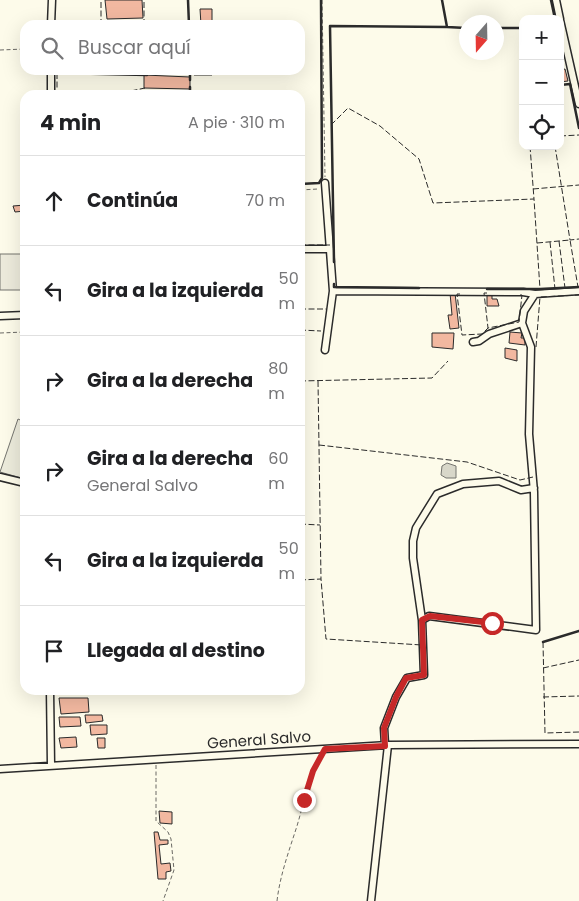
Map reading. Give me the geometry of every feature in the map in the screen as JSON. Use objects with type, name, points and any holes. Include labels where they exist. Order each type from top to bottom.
[{"type":"street","points":[[51,20],[52,0]]},
{"type":"street","points":[[556,0],[559,15]]},
{"type":"street","points":[[564,38],[579,104]]},
{"type":"street","points":[[51,75],[51,90]]},
{"type":"street","points":[[325,350],[333,291],[326,183]]},
{"type":"street","points":[[305,249],[330,250]]},
{"type":"street","points":[[333,291],[523,292],[535,294],[579,291]]},
{"type":"street","points":[[422,620],[430,616],[536,630],[534,488],[529,434],[531,347],[522,323],[524,311],[535,294]]},
{"type":"street","points":[[0,316],[20,315]]},
{"type":"street","points":[[473,342],[479,341],[489,334],[522,323]]},
{"type":"street","points":[[0,477],[20,482]]},
{"type":"street","points":[[371,901],[386,745],[384,728],[396,697],[406,678],[424,675],[422,620],[413,558],[413,541],[416,528],[437,494],[463,484],[499,481],[521,490],[534,488]]},
{"type":"street","points":[[50,695],[51,765]]},
{"type":"street","name":"General Salvo","points":[[0,769],[386,745],[579,744]]},
{"type":"path","points":[[305,190],[317,190],[326,183],[322,0]]},
{"type":"path","points":[[0,50],[20,49]]},
{"type":"path","points":[[0,333],[20,332]]},
{"type":"path","points":[[277,901],[278,886],[313,771],[325,749]]},
{"type":"path","points":[[156,760],[156,820],[168,832],[171,839],[174,870],[163,901]]},
{"type":"shaded area","points":[[0,254],[20,254],[20,290],[0,290]]},
{"type":"shaded area","points":[[18,419],[20,420],[20,478],[0,472]]},
{"type":"shaded area","points":[[447,463],[456,466],[456,478],[446,478],[441,475],[442,466]]},
{"type":"building","points":[[105,0],[142,0],[143,18],[107,19]]},
{"type":"building","points":[[200,9],[212,9],[212,20],[201,20]]},
{"type":"building","points":[[565,69],[568,81],[564,82]]},
{"type":"building","points":[[144,75],[190,77],[190,89],[144,88]]},
{"type":"building","points":[[20,205],[20,212],[15,212],[13,206]]},
{"type":"building","points":[[450,293],[455,293],[459,328],[450,329],[448,315],[452,315]]},
{"type":"building","points":[[487,295],[492,295],[492,299],[497,299],[499,306],[487,306]]},
{"type":"building","points":[[510,332],[522,333],[521,338],[525,338],[525,345],[509,343]]},
{"type":"building","points":[[432,333],[454,333],[453,349],[432,347]]},
{"type":"building","points":[[505,348],[517,350],[517,361],[505,358]]},
{"type":"building","points":[[59,698],[88,698],[89,712],[61,714]]},
{"type":"building","points":[[85,715],[102,715],[103,721],[86,723]]},
{"type":"building","points":[[59,717],[80,717],[81,726],[60,727]]},
{"type":"building","points":[[90,725],[107,725],[107,734],[91,735]]},
{"type":"building","points":[[76,737],[77,747],[61,748],[59,738]]},
{"type":"building","points":[[97,738],[105,738],[105,748],[98,748]]},
{"type":"building","points":[[159,811],[172,812],[172,824],[160,823]]},
{"type":"building","points":[[154,832],[158,832],[160,840],[168,840],[168,844],[159,845],[161,864],[170,863],[171,871],[166,872],[166,879],[158,879]]},
{"type":"fence","points":[[101,0],[101,20]]},
{"type":"fence","points":[[144,0],[144,20]]},
{"type":"fence","points":[[57,75],[57,90]]},
{"type":"fence","points":[[136,90],[145,88]]},
{"type":"fence","points":[[331,125],[348,108],[380,126],[419,159],[433,203],[534,199],[540,289]]},
{"type":"fence","points":[[564,136],[579,135]]},
{"type":"fence","points":[[530,150],[534,199]]},
{"type":"fence","points":[[556,150],[570,240],[579,239]]},
{"type":"fence","points":[[533,189],[579,185]]},
{"type":"fence","points":[[537,243],[570,240],[578,287]]},
{"type":"fence","points":[[559,241],[565,288]]},
{"type":"fence","points":[[550,242],[555,289]]},
{"type":"fence","points":[[305,245],[330,245]]},
{"type":"fence","points":[[487,293],[484,293],[488,328]]},
{"type":"fence","points":[[460,294],[457,294],[462,335],[482,334],[488,328],[519,322],[522,295],[519,295]]},
{"type":"fence","points":[[536,347],[540,297],[579,295]]},
{"type":"fence","points":[[305,309],[326,309]]},
{"type":"fence","points":[[305,330],[321,331]]},
{"type":"fence","points":[[305,381],[432,378],[448,361]]},
{"type":"fence","points":[[318,381],[321,579]]},
{"type":"fence","points":[[319,445],[467,462],[520,480],[533,477]]},
{"type":"fence","points":[[305,524],[320,525]]},
{"type":"fence","points":[[305,580],[321,579],[326,639],[422,645]]},
{"type":"fence","points":[[543,642],[545,733],[579,732]]},
{"type":"fence","points":[[543,668],[579,660]]},
{"type":"fence","points":[[543,697],[579,696]]},
{"type":"wall","points":[[188,0],[189,20]]},
{"type":"wall","points":[[305,184],[319,183],[322,178],[321,0]]},
{"type":"wall","points":[[442,0],[447,27],[459,28]]},
{"type":"wall","points":[[551,0],[554,15]]},
{"type":"wall","points":[[334,262],[330,26],[447,27]]},
{"type":"wall","points":[[504,28],[519,28]]},
{"type":"wall","points":[[190,75],[190,80]]},
{"type":"wall","points":[[564,85],[570,84],[579,128]]},
{"type":"wall","points":[[334,284],[334,287],[419,288]]},
{"type":"wall","points":[[487,289],[579,287]]},
{"type":"wall","points":[[543,642],[579,631]]},
{"type":"route","points":[[304,800],[313,771],[325,749],[385,746],[384,728],[396,697],[406,678],[424,675],[422,620],[430,616],[492,623]]}]
